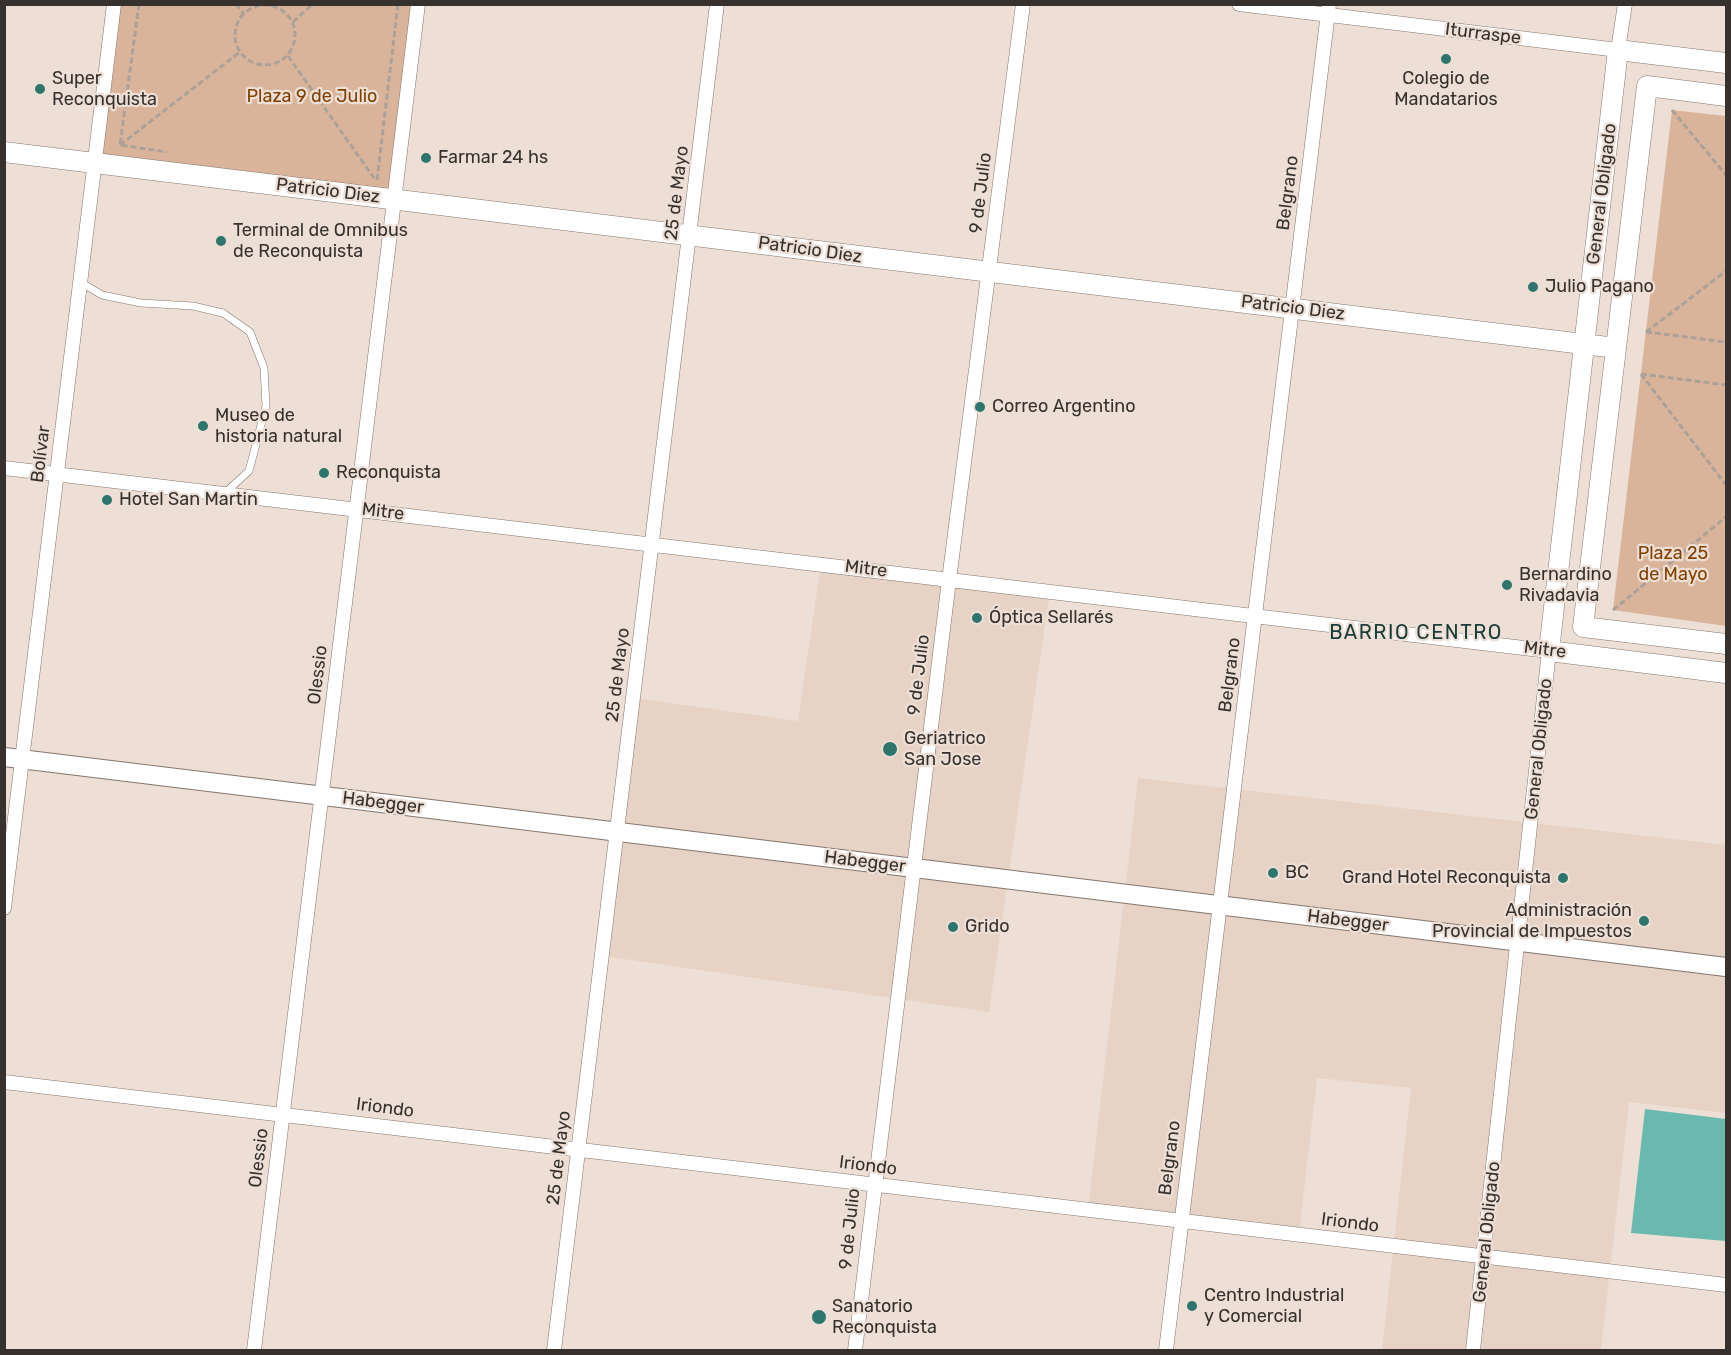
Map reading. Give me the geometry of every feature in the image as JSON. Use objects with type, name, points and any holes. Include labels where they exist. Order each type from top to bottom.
[{"type":"main road","name":"Iturraspe","points":[[1618,50],[1726,63]]},
{"type":"main road","name":"General Obligado","points":[[1549,651],[1618,50]]},
{"type":"main road","points":[[1616,348],[1647,86],[1726,96]]},
{"type":"main road","name":"Patricio Diez","points":[[4,152],[690,234],[989,274],[1293,307],[1616,348]]},
{"type":"main road","name":"Mitre","points":[[1616,348],[1583,627],[1726,644]]},
{"type":"main road","name":"Mitre","points":[[1549,651],[1726,673]]},
{"type":"street","name":"Bolívar","points":[[4,908],[14,758],[57,474],[114,4]]},
{"type":"street","name":"Olessio","points":[[254,1350],[418,4]]},
{"type":"street","name":"25 de Mayo","points":[[554,1350],[717,4]]},
{"type":"street","name":"9 de Julio","points":[[855,1350],[873,1185],[1023,4]]},
{"type":"street","name":"Iturraspe","points":[[1239,4],[1329,9],[1618,50]]},
{"type":"street","name":"General Obligado","points":[[1618,50],[1625,4]]},
{"type":"street","name":"Belgrano","points":[[1166,1350],[1329,9]]},
{"type":"street","name":"Mitre","points":[[4,468],[226,492],[1549,651]]},
{"type":"street","name":"General Obligado","points":[[1473,1350],[1485,1257],[1549,651]]},
{"type":"street","name":"Habegger","points":[[14,758],[1221,904],[1518,943],[1726,966]]},
{"type":"street","name":"Iriondo","points":[[4,1082],[1726,1285]]},
{"type":"lane","points":[[80,282],[102,295],[141,303],[193,306],[224,313],[250,332],[264,368],[266,406],[249,471],[226,492]]},
{"type":"path","points":[[120,145],[139,4]]},
{"type":"path","points":[[236,4],[244,14]]},
{"type":"path","points":[[293,22],[314,4]]},
{"type":"path","points":[[377,182],[398,4]]},
{"type":"path","points":[[270,5],[283,11],[293,22],[296,39],[288,56],[275,64],[259,65],[240,52],[236,41],[236,30],[244,14],[256,7],[270,5]]},
{"type":"path","points":[[120,145],[240,52]]},
{"type":"path","points":[[288,56],[377,182]]},
{"type":"path","points":[[1672,110],[1726,175]]},
{"type":"path","points":[[120,145],[178,153]]},
{"type":"path","points":[[365,180],[377,182]]},
{"type":"path","points":[[1726,271],[1646,332],[1726,342]]},
{"type":"path","points":[[1726,385],[1641,374],[1726,485]]},
{"type":"path","points":[[1613,610],[1726,517]]},
{"type":"shaded area","points":[[822,557],[1050,590],[989,1012],[596,955],[634,698],[798,721]]},
{"type":"shaded area","points":[[1138,778],[1726,845],[1726,1113],[1629,1102],[1601,1350],[1382,1350],[1411,1088],[1317,1078],[1299,1234],[1088,1210]]},
{"type":"green space","name":"Plaza 9 de Julio","points":[[114,5],[418,5],[394,199],[95,162]]},
{"type":"green space","name":"Plaza 25 de Mayo","points":[[1672,110],[1726,116],[1726,626],[1613,610]]},
{"type":"building","points":[[1645,1109],[1726,1119],[1726,1241],[1631,1233]]},
{"type":"place","name":"Colegio de Mandatarios","points":[[1446,59]]},
{"type":"place","name":"Super Reconquista","points":[[40,89]]},
{"type":"place","name":"Farmar 24 hs","points":[[426,158]]},
{"type":"place","name":"Terminal de Omnibus de Reconquista","points":[[221,241]]},
{"type":"place","name":"Julio Pagano","points":[[1533,287]]},
{"type":"place","name":"Correo Argentino","points":[[980,407]]},
{"type":"place","name":"Museo de historia natural","points":[[203,426]]},
{"type":"place","name":"Reconquista","points":[[324,473]]},
{"type":"place","name":"Hotel San Martin","points":[[107,500]]},
{"type":"place","name":"Bernardino Rivadavia","points":[[1507,585]]},
{"type":"place","name":"Óptica Sellarés","points":[[977,618]]},
{"type":"place","name":"Geriatrico San Jose","points":[[890,749]]},
{"type":"place","name":"BC","points":[[1273,873]]},
{"type":"place","name":"Grand Hotel Reconquista","points":[[1563,878]]},
{"type":"place","name":"Administración Provincial de Impuestos","points":[[1644,921]]},
{"type":"place","name":"Grido","points":[[953,927]]},
{"type":"place","name":"Centro Industrial y Comercial","points":[[1192,1306]]},
{"type":"place","name":"Sanatorio Reconquista","points":[[819,1317]]},
{"type":"district","name":"BARRIO CENTRO","points":[[1416,633]]}]
